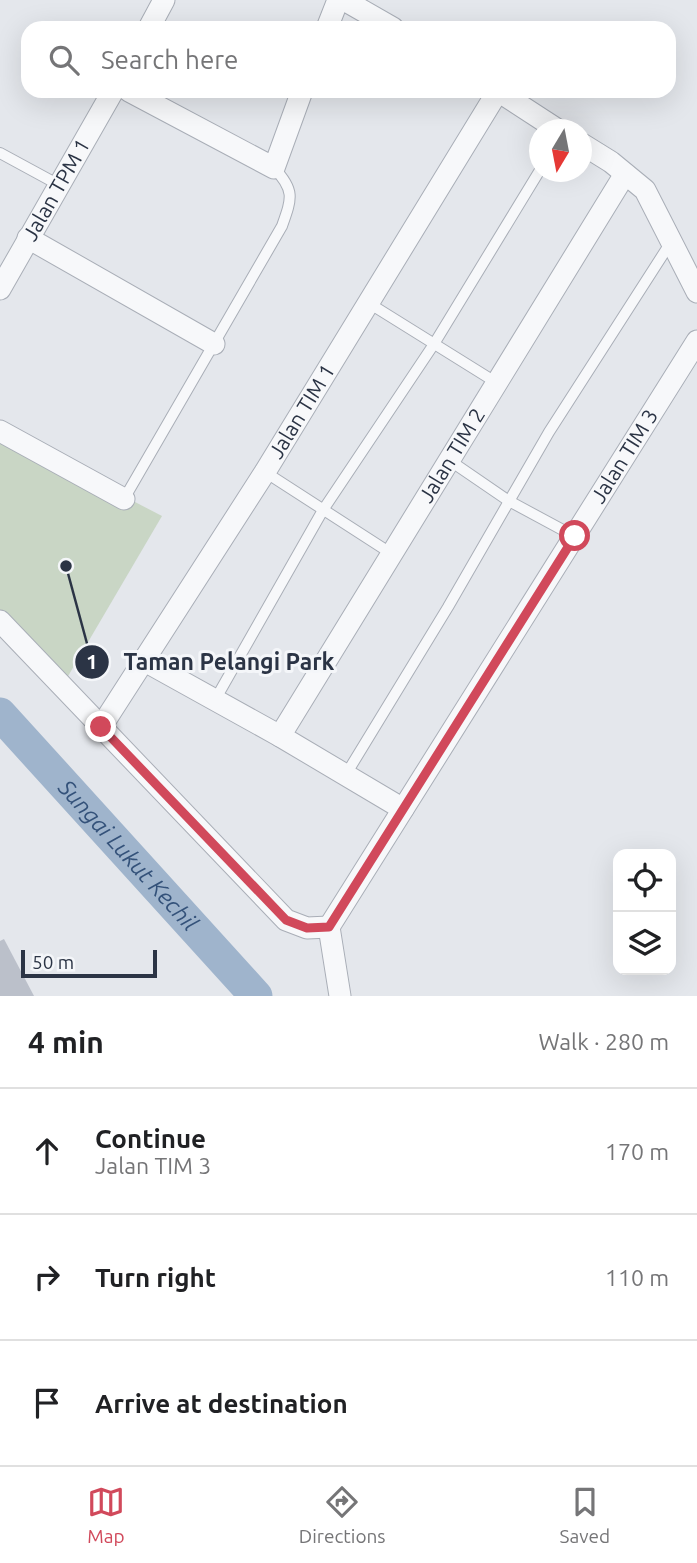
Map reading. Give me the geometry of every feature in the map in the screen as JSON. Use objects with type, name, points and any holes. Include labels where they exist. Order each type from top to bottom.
[{"type":"street","points":[[153,21],[164,0]]},
{"type":"street","points":[[330,21],[338,0]]},
{"type":"street","points":[[344,0],[381,21]]},
{"type":"street","name":"Jalan TPM 1","points":[[0,289],[109,98]]},
{"type":"street","points":[[142,98],[274,168],[299,98]]},
{"type":"street","name":"Jalan TIM 1","points":[[101,727],[265,472],[494,98]]},
{"type":"street","points":[[509,98],[541,119]]},
{"type":"street","points":[[592,151],[645,190],[697,292]]},
{"type":"street","name":"Jalan TIM 2","points":[[281,736],[625,174]]},
{"type":"street","points":[[28,238],[214,344]]},
{"type":"street","name":"Jalan TIM 3","points":[[329,927],[697,341]]},
{"type":"street","points":[[0,431],[124,499]]},
{"type":"street","points":[[0,621],[286,920],[307,928],[329,927],[340,996]]},
{"type":"street","points":[[143,660],[281,736],[403,809]]},
{"type":"lane","points":[[0,153],[59,185]]},
{"type":"lane","points":[[124,499],[282,226],[291,200],[287,182],[274,168]]},
{"type":"lane","points":[[215,700],[323,510],[434,344],[533,182]]},
{"type":"lane","points":[[345,776],[448,607],[549,432],[671,242]]},
{"type":"lane","points":[[368,302],[497,383]]},
{"type":"lane","points":[[449,460],[509,501],[575,536]]},
{"type":"lane","points":[[265,472],[392,554]]},
{"type":"green space","points":[[0,432],[162,516],[64,683],[0,616]]},
{"type":"building","points":[[4,939],[34,996],[0,996],[0,941]]},
{"type":"waterway","name":"Sungai Lukut Kechil","points":[[0,714],[256,996]]},
{"type":"place","name":"Taman Pelangi Park","points":[[66,566]]},
{"type":"route","points":[[101,727],[286,920],[307,928],[329,927],[575,536]]}]
